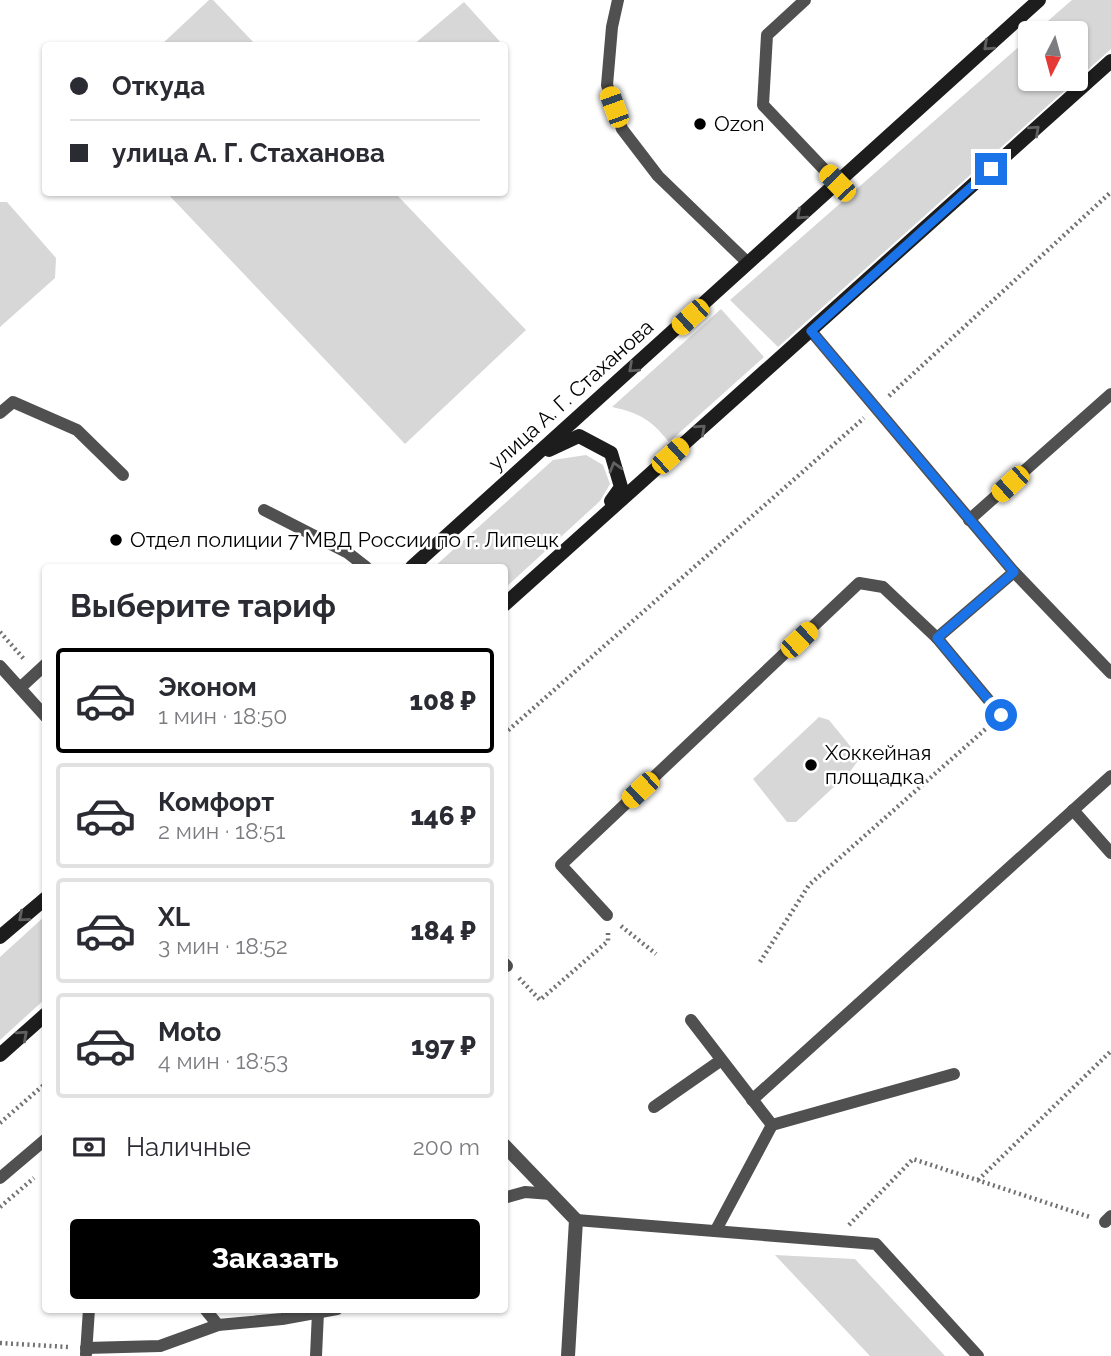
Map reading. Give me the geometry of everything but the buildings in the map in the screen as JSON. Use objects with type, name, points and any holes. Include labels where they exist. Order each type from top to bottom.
[{"type":"main road","name":"улица А. Г. Стаханова","points":[[415,564],[1039,0]]},
{"type":"main road","points":[[508,601],[1111,61]]},
{"type":"main road","points":[[536,456],[579,436],[611,453],[621,487],[593,525]]},
{"type":"main road","points":[[0,937],[42,901]]},
{"type":"main road","points":[[0,1055],[42,1018]]},
{"type":"street","points":[[508,1151],[576,1220],[568,1356]]},
{"type":"lane","points":[[618,0],[612,27],[607,85],[622,129],[657,176],[748,263]]},
{"type":"lane","points":[[805,0],[767,35],[763,106],[837,183]]},
{"type":"lane","points":[[811,331],[1014,572],[1111,673]]},
{"type":"lane","points":[[970,520],[1111,394]]},
{"type":"lane","points":[[0,413],[13,402],[77,430],[123,475]]},
{"type":"lane","points":[[264,510],[348,552],[362,564]]},
{"type":"lane","points":[[937,638],[1014,572]]},
{"type":"lane","points":[[607,915],[561,865],[859,583],[883,587],[937,638],[1001,715]]},
{"type":"lane","points":[[0,666],[42,713]]},
{"type":"lane","points":[[20,688],[42,668]]},
{"type":"lane","points":[[752,1100],[1111,776]]},
{"type":"lane","points":[[1073,810],[1111,853]]},
{"type":"lane","points":[[691,1020],[772,1125]]},
{"type":"lane","points":[[654,1107],[720,1061]]},
{"type":"lane","points":[[716,1230],[772,1125],[954,1074]]},
{"type":"lane","points":[[0,1178],[42,1142]]},
{"type":"lane","points":[[508,1197],[525,1192],[551,1194]]},
{"type":"lane","points":[[576,1220],[876,1244],[978,1356]]},
{"type":"lane","points":[[89,1313],[86,1352],[160,1346],[249,1315],[295,1313]]},
{"type":"lane","points":[[208,1313],[218,1325]]},
{"type":"lane","points":[[316,1356],[318,1313]]},
{"type":"path","points":[[508,730],[875,409],[1111,192]]},
{"type":"path","points":[[760,962],[809,885],[1001,715]]},
{"type":"path","points":[[607,915],[656,954]]},
{"type":"path","points":[[508,967],[540,1000],[608,941],[607,915]]},
{"type":"path","points":[[978,1180],[1111,1051]]},
{"type":"path","points":[[0,1123],[42,1086]]},
{"type":"path","points":[[834,1240],[912,1159],[1108,1219]]},
{"type":"path","points":[[0,1207],[36,1175]]},
{"type":"path","points":[[0,1343],[86,1352]]},
{"type":"shaded area","points":[[209,0],[213,0],[253,42],[164,42]]},
{"type":"shaded area","points":[[1072,0],[1111,0],[1111,49],[1088,70],[1088,21],[1048,21]]},
{"type":"shaded area","points":[[464,2],[500,42],[417,42]]},
{"type":"shaded area","points":[[1018,47],[1018,91],[1064,91],[778,347],[730,300]]},
{"type":"shaded area","points":[[170,196],[398,196],[526,330],[405,444]]},
{"type":"shaded area","points":[[0,202],[7,202],[56,258],[55,278],[0,327]]},
{"type":"shaded area","points":[[721,309],[764,357],[669,442],[644,418],[612,407]]},
{"type":"shaded area","points":[[586,455],[603,465],[610,484],[600,501],[508,585],[508,564],[437,564],[553,460]]},
{"type":"shaded area","name":"Хоккейная площадка","points":[[819,717],[829,720],[860,758],[849,773],[796,822],[787,822],[753,779]]},
{"type":"shaded area","points":[[42,919],[42,1002],[0,1040],[0,957]]},
{"type":"shaded area","points":[[775,1255],[855,1259],[945,1356],[870,1356]]},
{"type":"place","name":"Ozon","points":[[700,124]]},
{"type":"place","name":"Отдел полиции 7 МВД России по г. Липецк","points":[[116,540]]},
{"type":"place","name":"Хоккейная площадка","points":[[811,765]]},
{"type":"route","points":[[991,169],[811,331],[1014,572],[937,638],[1001,715]]}]
